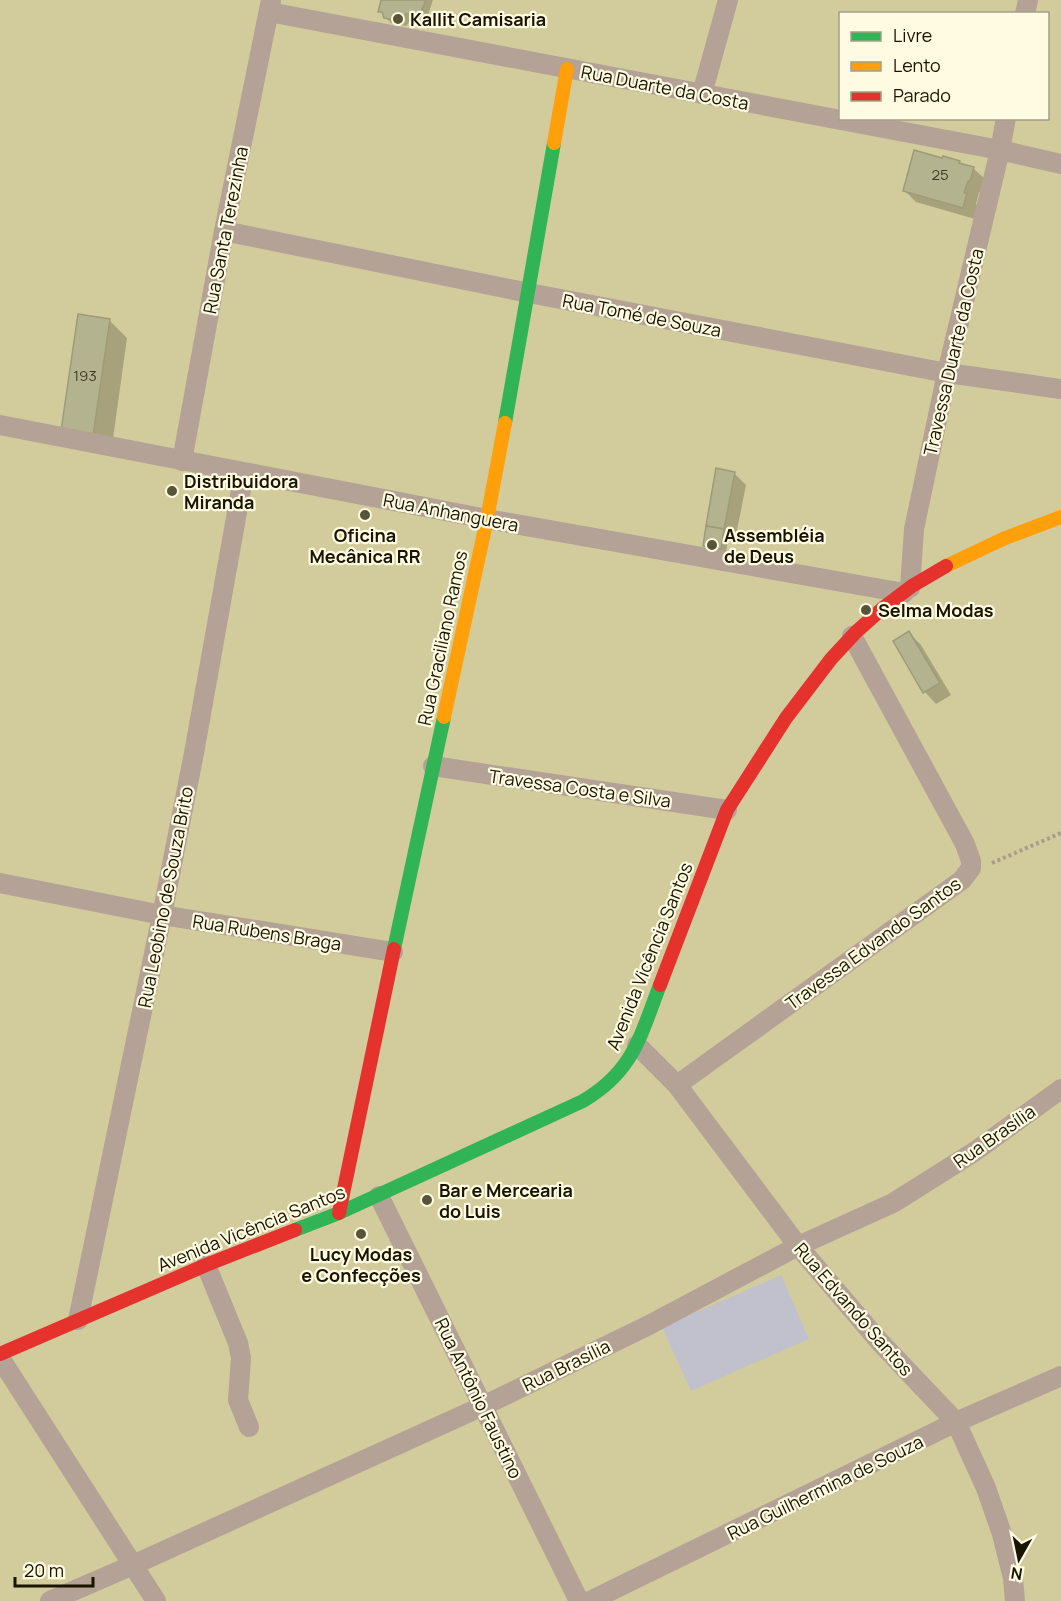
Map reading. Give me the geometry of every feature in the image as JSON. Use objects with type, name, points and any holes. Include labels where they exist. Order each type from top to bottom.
[{"type":"street","points":[[702,94],[728,0]]},
{"type":"street","name":"Rua Duarte da Costa","points":[[270,6],[567,69],[839,120]]},
{"type":"street","name":"Rua Santa Terezinha","points":[[182,461],[224,231],[270,6]]},
{"type":"street","name":"Rua Graciliano Ramos","points":[[339,1213],[487,519],[567,69]]},
{"type":"street","name":"Rua Duarte da Costa","points":[[840,120],[1000,150],[1061,164]]},
{"type":"street","name":"Travessa Duarte da Costa","points":[[907,590],[914,529],[947,373],[1006,120]]},
{"type":"street","name":"Rua Tomé de Souza","points":[[224,231],[529,293],[947,373],[1061,389]]},
{"type":"street","name":"Rua Anhanguera","points":[[0,425],[487,519],[907,590]]},
{"type":"street","name":"Rua Leobino de Souza Brito","points":[[78,1320],[194,753],[244,473]]},
{"type":"street","name":"Avenida Vicência Santos","points":[[0,1356],[206,1265],[379,1196],[583,1101],[601,1090],[623,1068],[637,1045],[727,810],[748,774],[800,697],[852,636],[907,590],[969,554],[1006,537],[1061,517]]},
{"type":"street","name":"Travessa Edvando Santos","points":[[677,1085],[962,880],[971,868],[965,844],[852,636]]},
{"type":"street","name":"Travessa Costa e Silva","points":[[433,766],[727,810]]},
{"type":"street","name":"Rua Rubens Braga","points":[[0,884],[162,915],[393,952]]},
{"type":"street","name":"Rua Edvando Santos","points":[[637,1045],[677,1085],[798,1246],[879,1341],[956,1422],[986,1488],[1002,1534],[1013,1578],[1015,1601]]},
{"type":"street","name":"Rua Brasília","points":[[50,1601],[483,1406],[649,1324],[798,1246],[893,1203],[974,1152],[1061,1089]]},
{"type":"street","name":"Rua Antônio Faustino","points":[[379,1196],[579,1601]]},
{"type":"street","points":[[206,1265],[240,1351],[238,1400],[249,1428]]},
{"type":"street","points":[[0,1356],[156,1601]]},
{"type":"street","name":"Rua Guilhermina de Souza","points":[[590,1601],[956,1422],[1061,1376]]},
{"type":"path","points":[[969,872],[1061,833]]},
{"type":"shaded area","points":[[781,1275],[809,1339],[691,1391],[662,1327]]},
{"type":"building","points":[[381,0],[426,0],[421,12],[406,14],[400,21],[384,18],[382,12],[378,12]]},
{"type":"building","points":[[914,150],[942,158],[943,156],[974,167],[964,193],[967,193],[963,208],[903,191]]},
{"type":"building","points":[[78,314],[110,319],[93,436],[61,431]]},
{"type":"building","points":[[716,468],[735,472],[724,529],[706,526]]},
{"type":"building","points":[[706,526],[724,529],[721,549],[703,546]]},
{"type":"building","points":[[909,631],[940,683],[923,693],[893,641]]},
{"type":"traffic: fast","points":[[505,423],[554,143]]},
{"type":"traffic: fast","points":[[394,949],[444,717]]},
{"type":"traffic: fast","points":[[295,1230],[339,1213],[583,1101],[600,1089],[625,1065],[640,1036],[660,985]]},
{"type":"traffic: slow","points":[[554,143],[567,69]]},
{"type":"traffic: slow","points":[[444,717],[487,519],[505,423]]},
{"type":"traffic: slow","points":[[946,566],[1003,539],[1061,517]]},
{"type":"traffic: jam","points":[[660,985],[727,810],[786,718],[831,659],[856,632],[912,586],[946,566]]},
{"type":"traffic: jam","points":[[339,1213],[394,949]]},
{"type":"traffic: jam","points":[[0,1354],[206,1265],[295,1230]]},
{"type":"place","name":"Kallit Camisaria","points":[[398,19]]},
{"type":"place","name":"Distribuidora Miranda","points":[[172,491]]},
{"type":"place","name":"Oficina Mecânica RR","points":[[365,515]]},
{"type":"place","name":"Assembléia de Deus","points":[[712,545]]},
{"type":"place","name":"Selma Modas","points":[[866,610]]},
{"type":"place","name":"Bar e Mercearia do Luis","points":[[427,1200]]},
{"type":"place","name":"Lucy Modas e Confecções","points":[[361,1234]]}]
